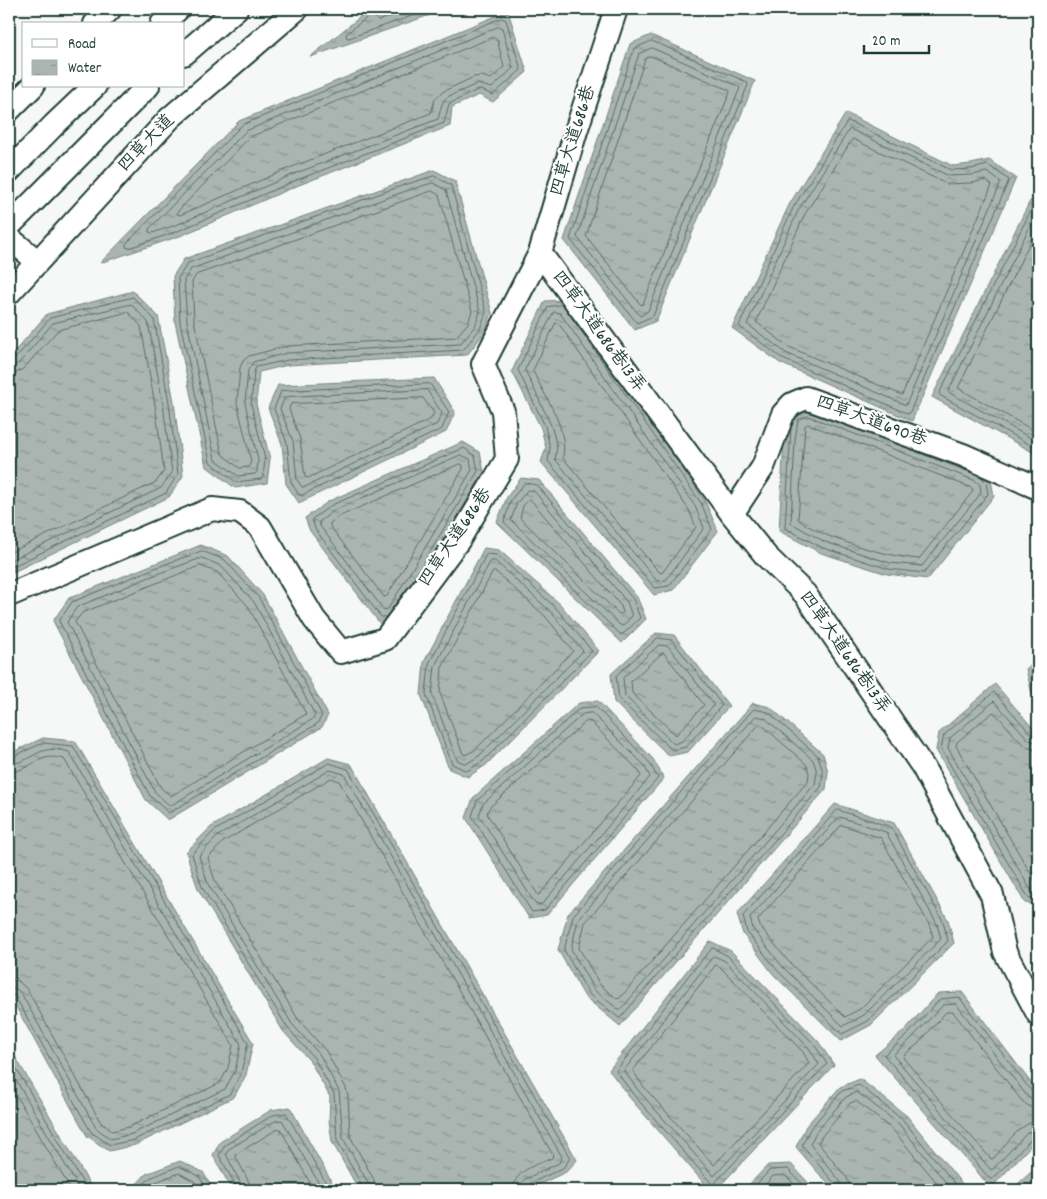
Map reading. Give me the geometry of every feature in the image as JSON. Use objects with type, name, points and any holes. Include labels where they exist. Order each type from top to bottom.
[{"type":"street","points":[[97,22],[110,9]]},
{"type":"street","points":[[164,22],[178,9]]},
{"type":"street","points":[[185,53],[236,9]]},
{"type":"street","name":"四草大道","points":[[9,293],[170,118],[297,9]]},
{"type":"street","name":"四草大道686巷","points":[[18,592],[212,509],[240,512],[260,527],[314,619],[341,652],[385,639],[458,541],[507,459],[503,411],[483,364],[540,253],[576,131],[616,9]]},
{"type":"street","points":[[9,110],[31,88]]},
{"type":"street","points":[[9,171],[93,88]]},
{"type":"street","points":[[9,226],[146,88]]},
{"type":"street","points":[[9,238],[37,261]]},
{"type":"street","name":"四草大道686巷13弄","points":[[540,253],[732,514],[766,556],[806,594],[923,768],[992,895],[1006,952],[1038,1014]]},
{"type":"street","name":"四草大道690巷","points":[[732,514],[763,467],[783,414],[792,404],[806,398],[963,456],[1038,488]]},
{"type":"water","points":[[370,9],[444,10],[310,57]]},
{"type":"water","points":[[508,11],[527,72],[493,102],[479,95],[452,107],[450,126],[299,185],[180,236],[100,263],[239,121]]},
{"type":"water","points":[[651,35],[755,81],[656,321],[635,330],[564,240],[630,44]]},
{"type":"water","points":[[846,113],[953,166],[989,160],[1016,178],[912,421],[780,363],[732,328],[789,205]]},
{"type":"water","points":[[434,170],[455,181],[492,313],[485,332],[467,355],[288,365],[259,372],[256,404],[270,459],[267,483],[235,488],[206,466],[175,322],[173,276],[184,259]]},
{"type":"water","points":[[1038,197],[1038,455],[932,397],[1030,201]]},
{"type":"water","points":[[133,291],[158,316],[174,402],[183,476],[169,497],[9,574],[9,358],[47,314]]},
{"type":"water","points":[[565,300],[705,501],[718,531],[673,590],[654,595],[541,462],[546,448],[541,428],[512,371],[545,301]]},
{"type":"water","points":[[434,378],[455,412],[446,432],[299,503],[286,484],[282,444],[268,408],[278,385]]},
{"type":"water","points":[[810,404],[982,472],[991,480],[994,496],[928,579],[887,574],[821,553],[779,531],[784,439],[789,409]]},
{"type":"water","points":[[463,442],[480,452],[484,472],[396,618],[381,625],[310,531],[305,518],[329,501]]},
{"type":"water","points":[[521,478],[539,480],[637,597],[646,619],[622,643],[497,522],[507,497]]},
{"type":"water","points":[[201,545],[228,556],[263,595],[328,715],[322,727],[168,820],[146,800],[53,621],[69,598]]},
{"type":"water","points":[[484,548],[499,550],[560,604],[599,651],[486,765],[468,777],[449,769],[421,695],[424,662]]},
{"type":"water","points":[[656,633],[674,635],[729,706],[688,752],[669,756],[614,702],[611,674]]},
{"type":"water","points":[[1038,658],[1038,701],[1032,694],[1026,669]]},
{"type":"water","points":[[995,684],[1038,734],[1038,905],[1025,903],[936,750],[939,733]]},
{"type":"water","points":[[598,701],[653,759],[664,778],[547,915],[529,918],[466,818],[473,798],[579,703]]},
{"type":"water","points":[[753,703],[770,707],[823,754],[828,772],[826,789],[620,1026],[585,997],[558,950],[568,914]]},
{"type":"water","points":[[43,738],[75,741],[253,1043],[246,1075],[234,1097],[135,1145],[109,1151],[87,1136],[9,994],[9,754]]},
{"type":"water","points":[[328,758],[351,764],[577,1160],[566,1172],[527,1190],[359,1190],[332,1142],[329,1120],[330,1097],[310,1061],[283,1031],[198,889],[186,852],[211,827]]},
{"type":"water","points":[[835,804],[894,823],[948,920],[954,943],[871,1025],[841,1041],[773,974],[743,934],[737,914]]},
{"type":"water","points":[[710,941],[731,951],[818,1041],[834,1065],[716,1190],[710,1190],[629,1097],[609,1070]]},
{"type":"water","points":[[962,992],[1038,1092],[1038,1138],[991,1188],[875,1055],[904,1031],[938,993]]},
{"type":"water","points":[[9,1046],[93,1190],[9,1190]]},
{"type":"water","points":[[860,1079],[907,1116],[967,1190],[833,1190],[796,1147],[806,1126],[840,1087]]},
{"type":"water","points":[[290,1107],[336,1190],[232,1190],[213,1155],[220,1142],[271,1110]]},
{"type":"water","points":[[180,1161],[203,1172],[213,1190],[131,1190],[146,1174]]},
{"type":"water","points":[[791,1164],[815,1190],[744,1190],[768,1165]]},
{"type":"water","points":[[1038,1166],[1038,1190],[1011,1190]]}]
